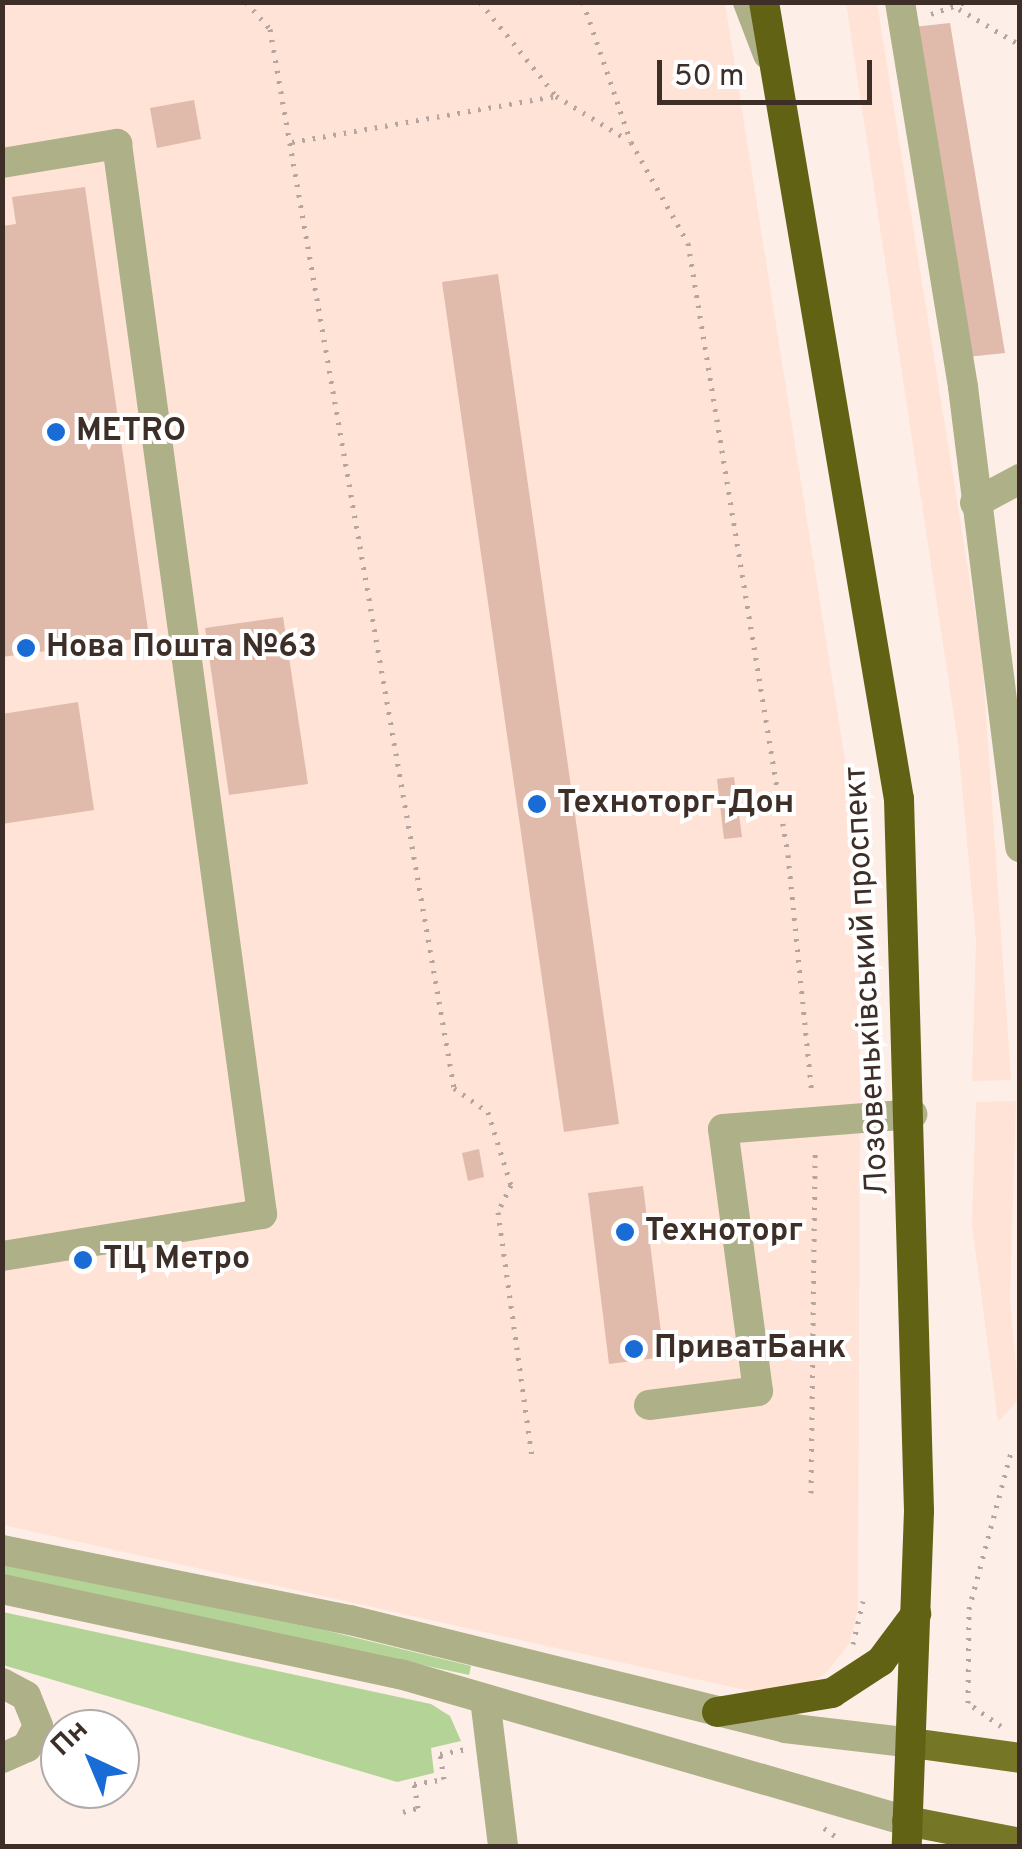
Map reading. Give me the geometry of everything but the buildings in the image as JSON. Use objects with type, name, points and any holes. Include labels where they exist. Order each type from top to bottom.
[{"type":"highway","name":"Лозовеньківський проспект","points":[[764,2],[899,799],[912,1114],[918,1612],[907,1834]]},
{"type":"highway","points":[[717,1712],[832,1692],[881,1661],[918,1612]]},
{"type":"main road","points":[[912,1742],[1020,1758]]},
{"type":"main road","points":[[907,1834],[1020,1843]]},
{"type":"street","points":[[748,2],[756,42],[774,60]]},
{"type":"street","points":[[902,10],[975,503],[1020,847]]},
{"type":"street","points":[[2,163],[117,144],[262,1214],[2,1256]]},
{"type":"street","points":[[975,503],[1020,479]]},
{"type":"street","points":[[649,1405],[758,1391],[723,1129],[912,1114]]},
{"type":"street","points":[[2,1550],[544,1669],[717,1712],[912,1742]]},
{"type":"street","points":[[2,1589],[306,1650],[537,1714],[907,1834]]},
{"type":"street","points":[[537,1714],[544,1669]]},
{"type":"street","points":[[2,1683],[26,1696],[38,1726],[27,1747],[2,1758]]},
{"type":"street","points":[[485,1699],[504,1846]]},
{"type":"path","points":[[246,2],[270,29],[292,142],[454,1088],[488,1112],[511,1186],[499,1230],[532,1456]]},
{"type":"path","points":[[480,2],[556,96],[631,142]]},
{"type":"path","points":[[583,2],[631,142],[688,243],[788,855],[815,1121],[811,1493]]},
{"type":"path","points":[[959,10],[966,2]]},
{"type":"path","points":[[902,10],[959,10],[1020,45]]},
{"type":"path","points":[[292,142],[556,96]]},
{"type":"path","points":[[1007,1730],[968,1703],[969,1610],[1012,1449]]},
{"type":"path","points":[[403,1812],[418,1808],[414,1784],[444,1779],[440,1754],[468,1749]]},
{"type":"shaded area","points":[[3,3],[725,3],[861,861],[858,1610],[849,1644],[825,1674],[793,1691],[750,1691],[3,1525]]},
{"type":"shaded area","points":[[846,3],[877,3],[982,656],[1011,1080],[972,1081],[976,940],[958,743]]},
{"type":"shaded area","points":[[1016,1101],[1010,1300],[1019,1399],[998,1422],[972,1225],[976,1102]]},
{"type":"green space","points":[[2,1565],[324,1630],[471,1666],[469,1675],[3,1575]]},
{"type":"green space","points":[[3,1612],[431,1704],[450,1716],[461,1741],[431,1748],[434,1773],[397,1782],[3,1665]]},
{"type":"place","name":"METRO","points":[[56,432]]},
{"type":"place","name":"Нова Пошта №63","points":[[26,648]]},
{"type":"place","name":"Техноторг-Дон","points":[[537,804]]},
{"type":"place","name":"Техноторг","points":[[625,1232]]},
{"type":"place","name":"ТЦ Метро","points":[[83,1260]]},
{"type":"place","name":"ПриватБанк","points":[[634,1349]]}]
